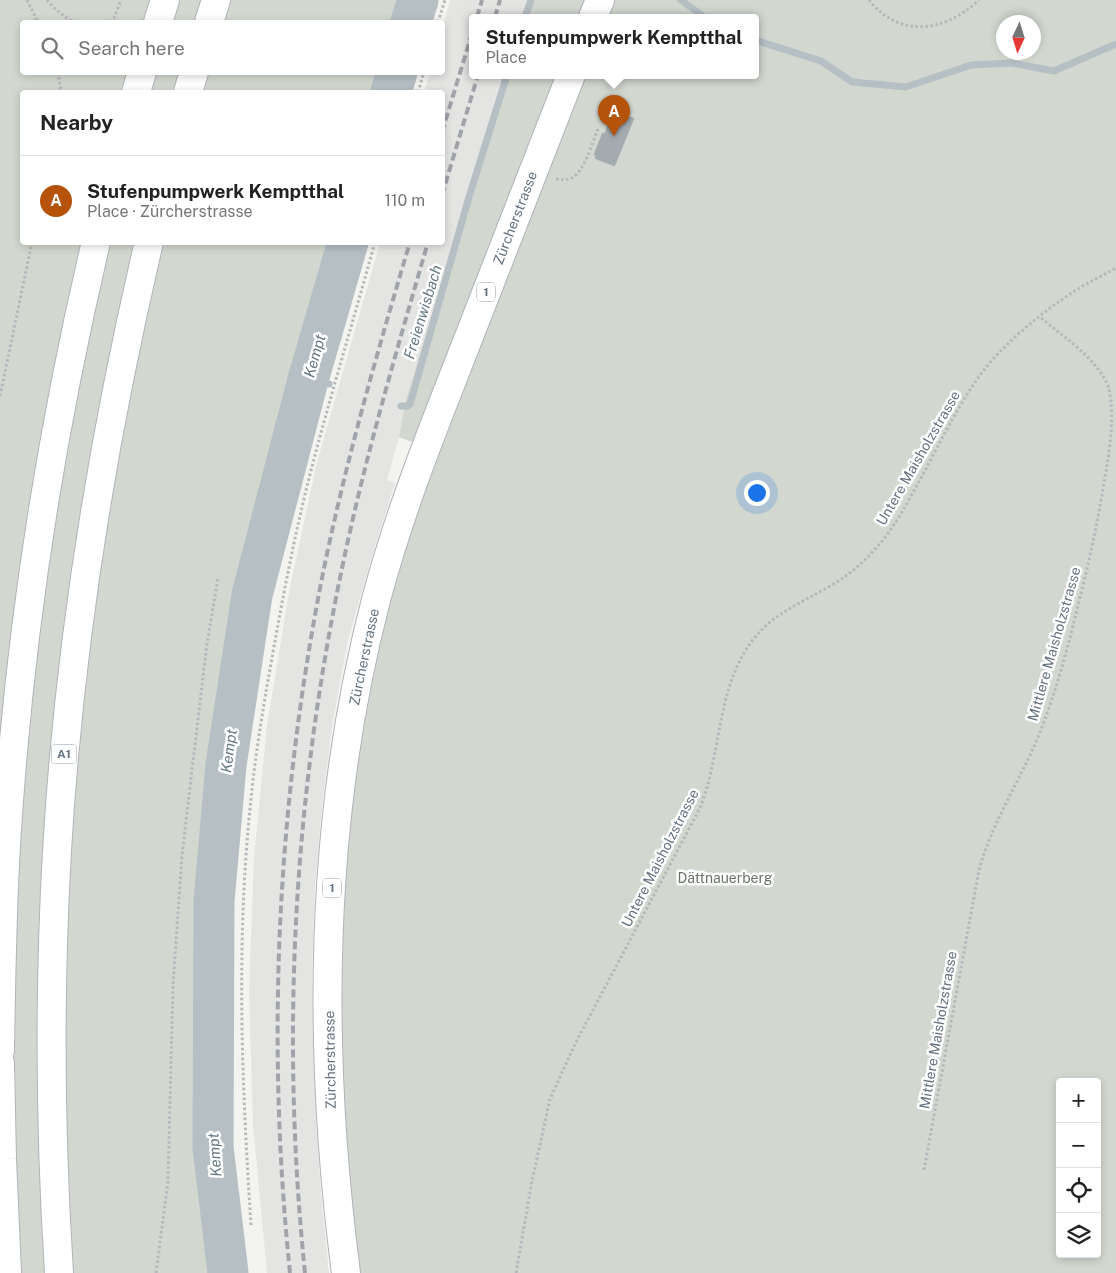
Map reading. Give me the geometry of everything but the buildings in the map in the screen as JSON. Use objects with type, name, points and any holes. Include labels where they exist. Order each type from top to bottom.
[{"type":"main road","points":[[159,20],[165,0]]},
{"type":"main road","points":[[210,20],[216,0]]},
{"type":"main road","points":[[594,14],[600,0]]},
{"type":"main road","points":[[137,90],[141,75]]},
{"type":"main road","points":[[189,90],[193,75]]},
{"type":"main road","name":"Zürcherstrasse","points":[[346,1273],[331,1119],[328,996],[330,918],[335,841],[341,780],[351,717],[369,628],[403,510],[569,79]]},
{"type":"main road","points":[[0,1051],[1,962],[6,846],[23,658],[39,534],[57,428],[72,349],[95,245]]},
{"type":"main road","name":"A1","points":[[58,1273],[53,1158],[51,1035],[54,910],[62,778],[80,612],[100,481],[122,359],[148,245]]},
{"type":"main road","points":[[0,1063],[7,1273]]},
{"type":"path","points":[[27,0],[37,20]]},
{"type":"path","points":[[47,0],[56,10],[70,20]]},
{"type":"path","points":[[112,20],[122,0]]},
{"type":"path","points":[[439,20],[445,0]]},
{"type":"path","points":[[869,0],[892,20],[913,26],[925,27],[950,21],[961,15],[979,0]]},
{"type":"path","points":[[58,75],[61,90]]},
{"type":"path","points":[[419,90],[423,75]]},
{"type":"path","points":[[531,178],[564,180],[576,175],[598,129]]},
{"type":"path","points":[[0,396],[31,245]]},
{"type":"path","points":[[252,1224],[245,1135],[242,988],[248,842],[256,755],[283,596],[304,502],[323,426],[374,245]]},
{"type":"path","name":"Untere Maisholzstrasse","points":[[516,1273],[532,1181],[550,1100],[576,1042],[700,808],[713,768],[727,699],[737,666],[745,651],[765,626],[777,616],[849,574],[877,548],[900,516],[968,393],[981,374],[1010,342],[1074,292],[1116,268]]},
{"type":"path","name":"Mittlere Maisholzstrasse","points":[[924,1170],[979,870],[989,837],[1032,752],[1058,679],[1090,558],[1109,457],[1113,411],[1111,394],[1106,380],[1088,358],[1040,317]]},
{"type":"path","points":[[156,1273],[162,1236],[168,1172],[172,994],[182,855],[208,643],[218,578]]},
{"type":"shaded area","points":[[450,0],[528,0],[523,14],[469,14],[469,79],[504,79],[407,400],[387,480],[395,483],[347,644],[332,727],[322,806],[315,886],[312,965],[316,1124],[329,1273],[267,1273],[253,1125],[249,991],[254,858],[267,725],[289,592],[317,462],[379,245],[445,245],[445,90],[425,90],[429,75],[445,75],[445,20]]},
{"type":"green space","points":[[0,0],[425,0],[420,20],[20,20],[20,75],[405,75],[401,90],[20,90],[20,245],[359,245],[267,589],[235,788],[230,1018],[201,1127],[216,1273],[0,1273]]},
{"type":"green space","name":"Dättnauerberg","points":[[528,0],[1116,0],[1116,1273],[346,1273],[339,1211],[338,810],[426,447],[399,437],[406,400],[504,79],[759,79],[759,14],[523,14]]},
{"type":"waterway","name":"Kempt","points":[[412,20],[418,0]]},
{"type":"waterway","name":"Freienwisbach","points":[[526,14],[531,0]]},
{"type":"waterway","name":"Freienwisbach","points":[[681,0],[700,14]]},
{"type":"waterway","name":"Freienwisbach","points":[[759,41],[821,61],[852,82],[906,87],[971,65],[1011,63],[1054,71],[1116,44]]},
{"type":"waterway","name":"Kempt","points":[[392,90],[396,75]]},
{"type":"waterway","name":"Freienwisbach","points":[[401,406],[410,404],[469,197],[506,79]]},
{"type":"waterway","name":"Kempt","points":[[228,1273],[213,1147],[214,901],[226,765],[252,595],[308,380],[347,245]]},
{"type":"waterway","name":"Freienwisbach","points":[[308,380],[329,384]]},
{"type":"railway","points":[[478,14],[482,0]]},
{"type":"railway","points":[[496,14],[500,0]]},
{"type":"railway","points":[[445,122],[469,43]]},
{"type":"railway","points":[[445,185],[477,79]]},
{"type":"railway","points":[[290,1273],[283,1186],[278,1012],[280,924],[286,837],[295,751],[307,664],[331,535],[362,409],[409,245]]},
{"type":"railway","points":[[305,1273],[294,1099],[293,1011],[296,924],[311,750],[324,664],[349,535],[381,409],[427,245]]},
{"type":"place","name":"Stufenpumpwerk Kemptthal","points":[[614,136]]}]
